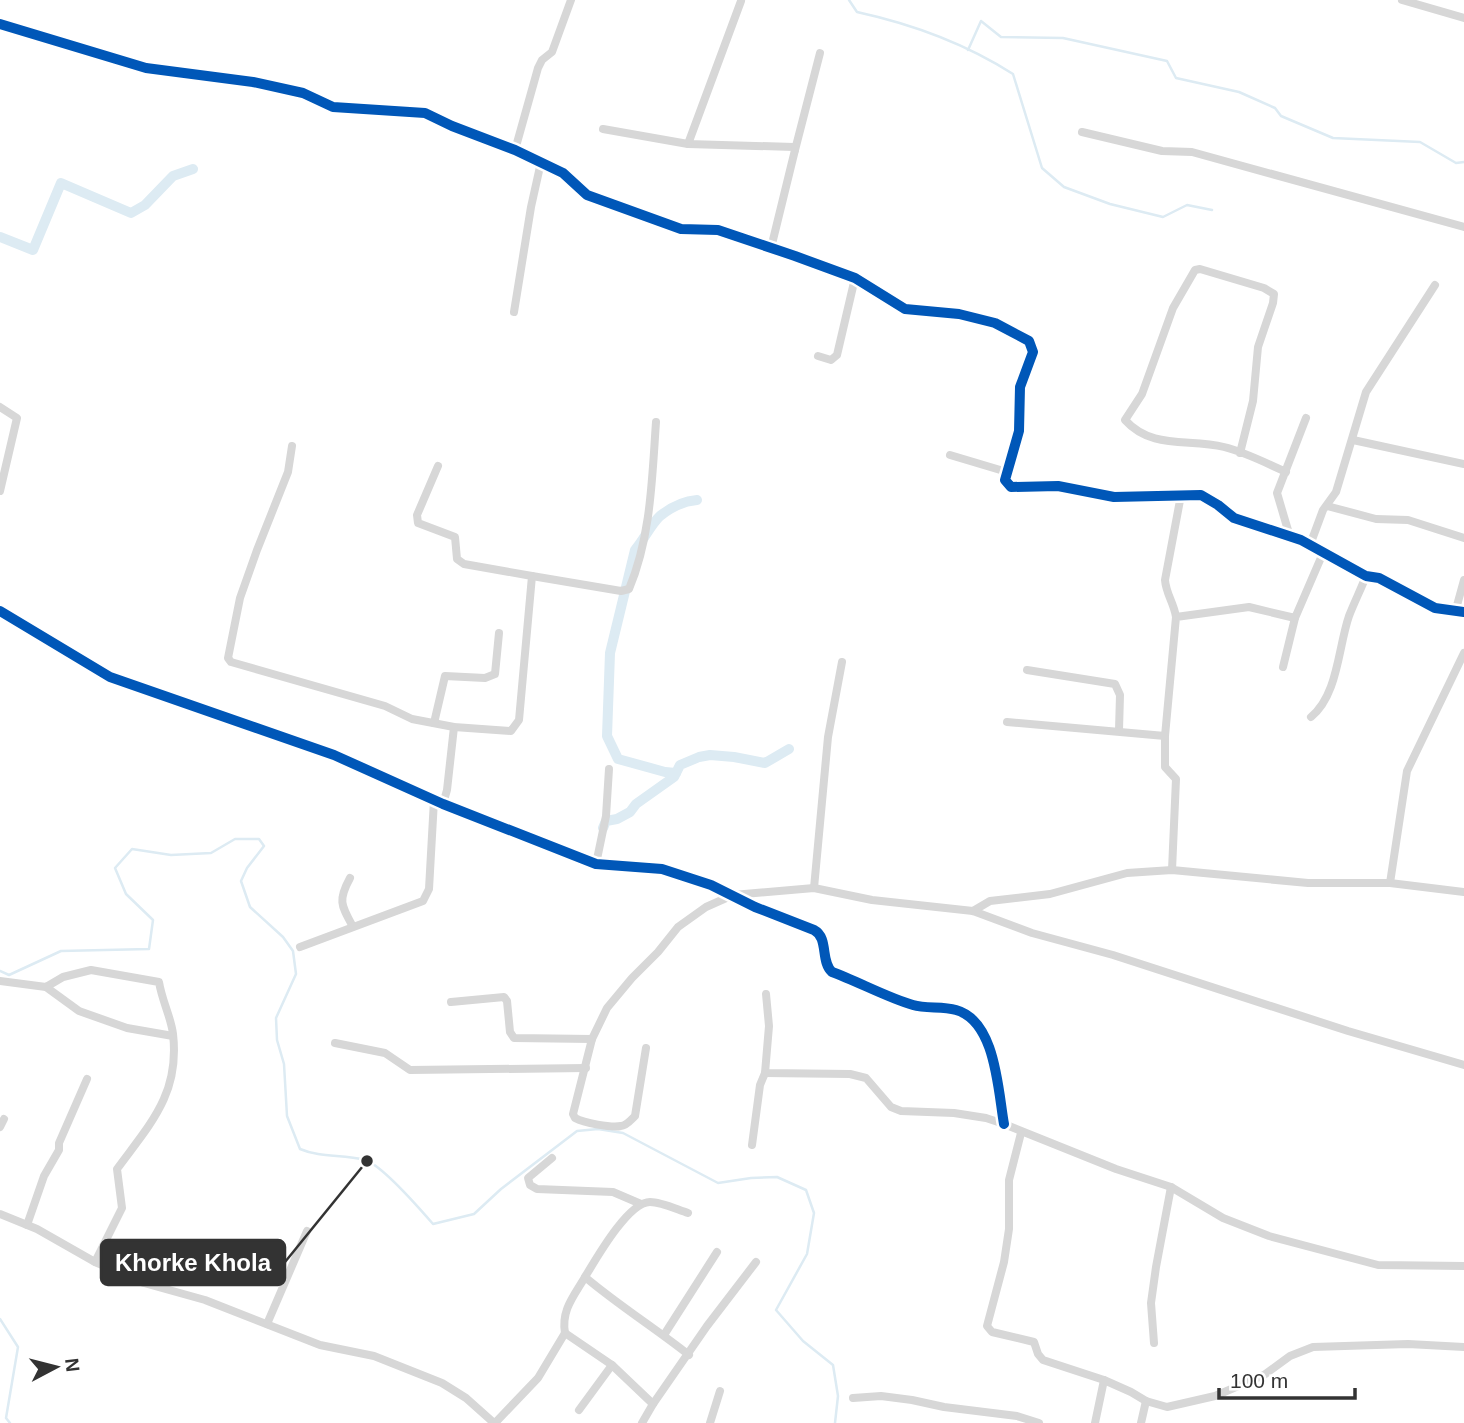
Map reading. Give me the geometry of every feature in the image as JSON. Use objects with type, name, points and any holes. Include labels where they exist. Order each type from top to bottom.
[{"type":"street","points":[[516,150],[538,68],[542,60],[552,52],[571,0]]},
{"type":"street","points":[[1402,0],[1464,18]]},
{"type":"street","points":[[688,144],[741,1]]},
{"type":"street","points":[[0,24],[146,68],[253,82],[303,93],[333,107],[425,113],[516,150],[563,173],[587,195],[681,229],[718,230],[855,278],[905,309],[959,314],[995,323],[1029,341],[1033,352],[1020,387],[1019,431],[1005,480],[1011,487],[1058,486],[1115,497],[1201,495],[1234,518],[1310,545],[1366,576],[1378,578],[1434,608],[1460,611],[1464,580]]},
{"type":"street","points":[[771,248],[820,53]]},
{"type":"street","points":[[603,129],[688,144],[791,146],[795,150]]},
{"type":"street","points":[[1082,132],[1162,151],[1192,152],[1464,227]]},
{"type":"street","points":[[514,312],[541,162]]},
{"type":"street","points":[[1240,453],[1253,401],[1258,347],[1274,294],[1264,288],[1200,269],[1195,270],[1173,309],[1142,394],[1125,420],[1147,437],[1173,443],[1207,443],[1286,472]]},
{"type":"street","points":[[818,356],[831,360],[837,355],[855,278]]},
{"type":"street","points":[[1310,545],[1323,510],[1336,492],[1366,392],[1435,285]]},
{"type":"street","points":[[0,407],[17,418],[0,491]]},
{"type":"street","points":[[1290,537],[1277,493],[1306,418]]},
{"type":"street","points":[[438,466],[416,520],[455,537],[457,559],[464,564],[621,591],[629,589],[639,564],[651,498],[656,422]]},
{"type":"street","points":[[1353,440],[1464,464]]},
{"type":"street","points":[[292,446],[288,472],[240,598],[228,658],[231,662],[385,706],[412,719],[454,727],[510,731],[519,720],[532,576]]},
{"type":"street","points":[[950,455],[1007,472]]},
{"type":"street","points":[[1172,870],[1176,779],[1165,767],[1165,736],[1176,617],[1174,604],[1166,591],[1166,580],[1181,495]]},
{"type":"street","points":[[1327,506],[1376,519],[1408,520],[1464,538]]},
{"type":"street","points":[[1283,667],[1295,618],[1322,553]]},
{"type":"street","points":[[1311,717],[1322,708],[1349,617],[1366,576]]},
{"type":"street","points":[[1176,617],[1249,607],[1295,618]]},
{"type":"street","points":[[0,611],[110,677],[334,755],[443,804],[596,864],[662,869],[712,885],[819,933],[827,967],[832,972],[913,1005],[957,1010],[971,1018],[989,1044],[1004,1124]]},
{"type":"street","points":[[434,723],[445,676],[485,678],[495,674],[499,633]]},
{"type":"street","points":[[1390,883],[1407,771],[1464,653]]},
{"type":"street","points":[[814,888],[828,737],[842,662]]},
{"type":"street","points":[[1027,670],[1115,684],[1120,695],[1119,730]]},
{"type":"street","points":[[1007,722],[1165,736]]},
{"type":"street","points":[[443,804],[454,727]]},
{"type":"street","points":[[596,864],[606,816],[609,769]]},
{"type":"street","points":[[300,947],[352,925],[423,901],[428,895],[434,800]]},
{"type":"street","points":[[973,911],[990,901],[1050,894],[1127,873],[1172,870],[1308,883],[1390,883],[1464,892]]},
{"type":"street","points":[[349,878],[341,902],[352,925]]},
{"type":"street","points":[[646,1048],[635,1116],[620,1126],[584,1123],[575,1118],[573,1115],[592,1040],[607,1007],[678,927],[706,907],[733,895],[814,888],[872,900],[973,911],[1032,933],[1113,955],[1348,1031],[1464,1065]]},
{"type":"street","points":[[46,987],[63,977],[91,970],[159,982],[173,1036],[169,1091],[158,1114],[117,1168],[122,1208],[95,1262]]},
{"type":"street","points":[[0,981],[46,987],[79,1011],[127,1028],[173,1036]]},
{"type":"street","points":[[752,1145],[765,1073],[769,1026],[766,994]]},
{"type":"street","points":[[451,1002],[504,997],[507,1001],[510,1032],[514,1038],[592,1040]]},
{"type":"street","points":[[335,1044],[386,1052],[410,1070],[586,1068]]},
{"type":"street","points":[[765,1073],[850,1074],[866,1079],[891,1107],[901,1111],[954,1113],[986,1118],[1116,1169],[1171,1187],[1223,1218],[1269,1236],[1324,1252],[1378,1265],[1464,1266]]},
{"type":"street","points":[[27,1225],[44,1176],[59,1150],[59,1143],[87,1079]]},
{"type":"street","points":[[1021,1132],[1009,1180],[1009,1229],[1004,1262],[987,1326],[992,1332],[1034,1342],[1043,1360],[1167,1407],[1214,1396],[1264,1375],[1290,1356],[1313,1347],[1408,1344],[1464,1347]]},
{"type":"street","points":[[552,1157],[528,1178],[530,1185],[537,1189],[613,1192],[641,1204]]},
{"type":"street","points":[[1154,1343],[1151,1303],[1171,1187]]},
{"type":"street","points":[[653,1404],[612,1365],[565,1333],[562,1320],[585,1277],[633,1209],[651,1202],[688,1213]]},
{"type":"street","points":[[0,1214],[27,1225],[95,1262],[144,1283],[205,1300],[320,1345],[374,1356],[442,1383],[466,1398],[494,1423],[538,1378],[565,1333]]},
{"type":"street","points":[[267,1324],[307,1231]]},
{"type":"street","points":[[664,1335],[717,1252]]},
{"type":"street","points":[[642,1423],[707,1326],[756,1262]]},
{"type":"street","points":[[585,1277],[621,1307],[689,1355]]},
{"type":"street","points":[[579,1410],[612,1365]]},
{"type":"street","points":[[1096,1423],[1104,1381]]},
{"type":"street","points":[[710,1423],[720,1391]]},
{"type":"street","points":[[853,1398],[881,1396],[912,1400],[1017,1416],[1039,1423]]},
{"type":"street","points":[[1141,1423],[1146,1401]]},
{"type":"waterway","points":[[849,0],[857,12],[938,36],[977,53],[1013,74],[1042,168],[1064,187],[1110,204],[1163,217],[1187,205],[1212,210]]},
{"type":"waterway","points":[[968,50],[981,21],[1001,37],[1063,38],[1167,61],[1176,78],[1239,92],[1275,108],[1281,116],[1333,138],[1420,142],[1456,163],[1464,162]]},
{"type":"waterway","points":[[0,237],[33,250],[61,183],[131,213],[145,205],[173,176],[193,169]]},
{"type":"waterway","points":[[676,773],[618,759],[607,736],[610,653],[635,550],[660,516],[677,505],[697,500]]},
{"type":"waterway","points":[[603,828],[606,821],[630,812],[636,804],[674,777],[680,765],[710,755],[765,763],[789,749]]},
{"type":"waterway","points":[[0,971],[9,975],[61,951],[149,949],[153,920],[126,894],[115,868],[132,849],[171,855],[211,853],[235,839],[259,839],[264,846],[247,868],[241,881],[250,907],[283,937],[293,951],[296,974],[276,1018],[277,1040],[284,1064],[287,1116],[300,1149],[316,1154],[365,1160],[381,1170],[433,1224],[474,1214],[501,1189],[577,1131],[598,1129],[623,1133],[718,1183],[777,1177],[806,1190],[814,1213],[807,1254],[776,1310],[803,1341],[833,1365],[838,1396],[835,1423]]},
{"type":"waterway","points":[[0,1319],[18,1347],[6,1418],[10,1423]]},
{"type":"cycle path","points":[[0,24],[146,68],[253,82],[303,93],[333,107],[425,113],[563,173],[587,195],[681,229],[718,230],[795,256],[855,278],[905,309],[959,314],[995,323],[1029,341],[1033,352],[1020,387],[1019,431],[1005,480],[1011,487],[1058,486],[1114,497],[1201,495],[1234,518],[1301,540],[1366,576],[1379,578],[1435,608],[1464,612]]},
{"type":"cycle path","points":[[0,611],[110,677],[334,755],[443,804],[596,864],[662,869],[711,885],[755,907],[814,930],[821,938],[826,962],[832,972],[903,1002],[956,1010],[969,1017],[980,1028],[993,1059],[1004,1124]]},
{"type":"place","name":"Khorke Khola","points":[[367,1161]]}]
